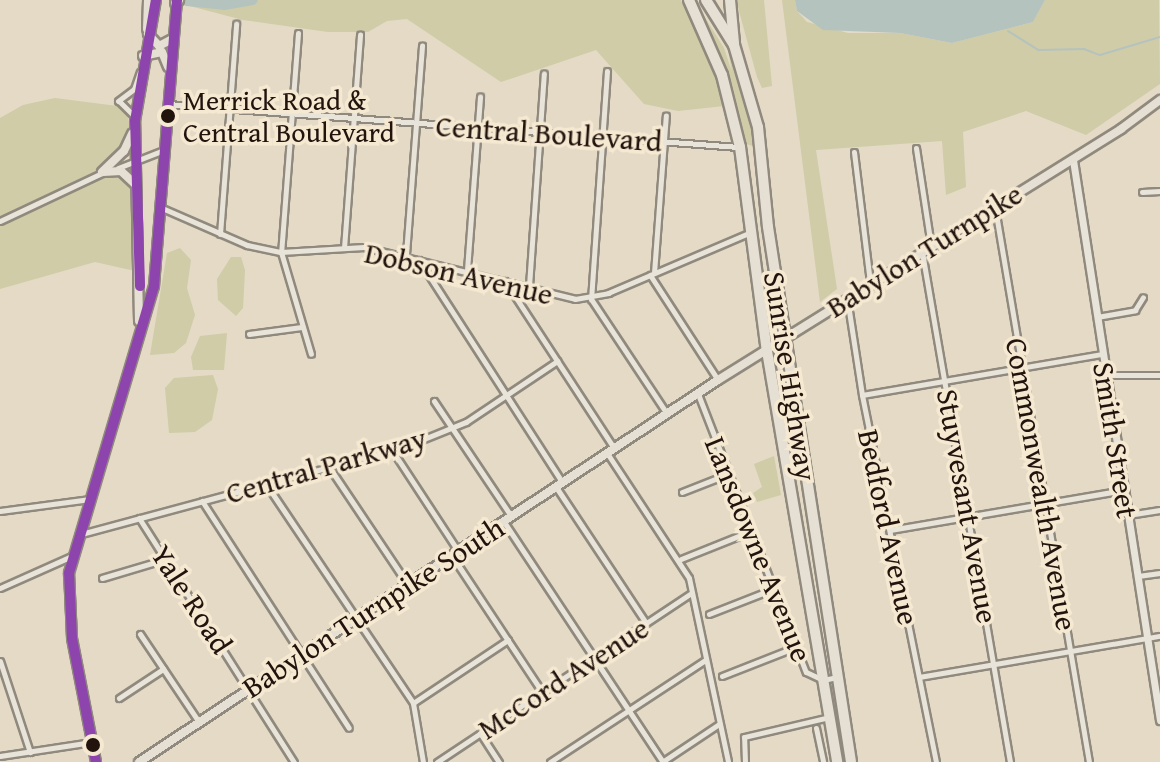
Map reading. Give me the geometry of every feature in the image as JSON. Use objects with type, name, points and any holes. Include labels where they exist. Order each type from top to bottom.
[{"type":"highway","points":[[148,29],[149,0]]},
{"type":"highway","name":"Sunrise Highway","points":[[689,0],[722,75],[740,147],[767,351],[837,762]]},
{"type":"highway","name":"Sunrise Highway","points":[[706,0],[734,45],[751,90],[785,338],[851,762]]},
{"type":"highway","points":[[730,0],[734,45]]},
{"type":"highway","points":[[740,147],[752,151],[763,177]]},
{"type":"main road","points":[[139,330],[135,121],[143,56],[156,0]]},
{"type":"main road","points":[[96,762],[68,615],[72,556],[154,286],[177,1]]},
{"type":"main road","points":[[148,29],[152,43],[159,46],[167,45],[174,32]]},
{"type":"main road","points":[[143,56],[157,51],[166,58],[169,92]]},
{"type":"main road","name":"Babylon Turnpike","points":[[611,450],[870,282],[1073,160],[1160,100]]},
{"type":"main road","points":[[102,172],[124,151],[135,121]]},
{"type":"main road","points":[[102,172],[121,171],[137,188]]},
{"type":"main road","points":[[139,236],[159,238]]},
{"type":"main road","name":"Babylon Turnpike South","points":[[139,762],[611,450]]},
{"type":"street","points":[[220,234],[236,24]]},
{"type":"street","points":[[298,33],[281,252],[311,354]]},
{"type":"street","points":[[344,248],[360,35]]},
{"type":"street","points":[[406,254],[422,46]]},
{"type":"street","points":[[135,121],[128,107],[118,101],[134,89],[141,71]]},
{"type":"street","points":[[607,71],[591,299],[667,414]]},
{"type":"street","points":[[529,286],[544,74]]},
{"type":"street","points":[[467,270],[480,96]]},
{"type":"street","name":"Central Boulevard","points":[[168,104],[740,147]]},
{"type":"street","points":[[666,115],[652,274],[718,380]]},
{"type":"street","points":[[916,148],[931,246]]},
{"type":"street","points":[[0,221],[102,172],[134,164],[165,150]]},
{"type":"street","points":[[854,152],[870,282]]},
{"type":"street","name":"Smith Street","points":[[1073,160],[1160,715]]},
{"type":"street","points":[[1142,192],[1160,191]]},
{"type":"street","name":"Commonwealth Avenue","points":[[995,207],[1089,762]]},
{"type":"street","name":"Dobson Avenue","points":[[162,208],[220,234],[281,252],[344,248],[406,254],[591,299],[750,233]]},
{"type":"street","name":"Stuyvesant Avenue","points":[[922,251],[1010,762]]},
{"type":"street","points":[[419,259],[646,623]]},
{"type":"street","points":[[504,280],[681,559],[728,762]]},
{"type":"street","name":"Bedford Avenue","points":[[847,297],[862,395],[935,759]]},
{"type":"street","points":[[1097,317],[1135,310],[1143,297]]},
{"type":"street","points":[[249,334],[302,327]]},
{"type":"street","points":[[862,395],[1103,354]]},
{"type":"street","name":"Central Parkway","points":[[79,534],[392,450],[451,427],[557,361]]},
{"type":"street","points":[[1106,375],[1160,375]]},
{"type":"street","name":"Lansdowne Avenue","points":[[698,394],[806,672],[823,680],[839,677]]},
{"type":"street","points":[[434,401],[663,762],[719,724]]},
{"type":"street","points":[[392,450],[542,692]]},
{"type":"street","points":[[329,467],[408,585]]},
{"type":"street","points":[[682,492],[728,474]]},
{"type":"street","points":[[266,484],[413,703],[423,762]]},
{"type":"street","points":[[890,530],[1124,490]]},
{"type":"street","points":[[0,511],[90,499]]},
{"type":"street","points":[[202,501],[349,728]]},
{"type":"street","points":[[1128,515],[1160,510]]},
{"type":"street","name":"Yale Road","points":[[139,518],[294,762]]},
{"type":"street","points":[[681,559],[751,531]]},
{"type":"street","points":[[0,588],[72,556]]},
{"type":"street","points":[[102,578],[166,559]]},
{"type":"street","points":[[1138,576],[1160,573]]},
{"type":"street","points":[[709,614],[773,589]]},
{"type":"street","name":"McCord Avenue","points":[[437,762],[690,594]]},
{"type":"street","points":[[140,634],[199,722]]},
{"type":"street","points":[[919,677],[1160,636]]},
{"type":"street","points":[[413,703],[508,640]]},
{"type":"street","points":[[722,676],[796,647]]},
{"type":"street","points":[[550,762],[705,660]]},
{"type":"street","points":[[0,661],[30,752]]},
{"type":"street","points":[[119,698],[163,669]]},
{"type":"street","points":[[745,762],[744,737],[829,717]]},
{"type":"street","points":[[816,728],[823,762]]},
{"type":"street","points":[[480,733],[499,762]]},
{"type":"street","points":[[0,756],[93,742]]},
{"type":"shaded area","points":[[188,0],[681,0],[710,58],[724,106],[678,111],[644,104],[596,50],[501,82],[407,19],[387,21],[368,32],[328,32],[243,20],[186,5]]},
{"type":"shaded area","points":[[736,0],[764,0],[772,86],[762,88],[757,77]]},
{"type":"shaded area","points":[[782,0],[795,0],[797,11],[807,22],[848,33],[900,33],[952,43],[1033,22],[1045,0],[1159,0],[1160,84],[1086,135],[1026,111],[963,132],[966,187],[946,195],[942,141],[816,150],[837,289],[820,302]]},
{"type":"shaded area","points":[[795,0],[1045,0],[1033,22],[952,43],[900,33],[823,30],[797,11]]},
{"type":"shaded area","points":[[701,11],[724,48],[732,72],[728,50],[737,61],[756,147],[746,144],[732,84]]},
{"type":"shaded area","points":[[55,98],[125,107],[130,125],[122,150],[104,169],[0,218],[0,118],[23,105]]},
{"type":"shaded area","points":[[123,173],[130,179],[135,271],[95,262],[0,289],[0,223],[102,174]]},
{"type":"shaded area","points":[[180,248],[191,260],[187,288],[195,315],[186,343],[174,353],[150,355],[167,253]]},
{"type":"shaded area","points":[[231,257],[241,257],[245,270],[243,308],[236,316],[218,300],[217,279]]},
{"type":"shaded area","points":[[227,333],[224,370],[193,370],[191,357],[200,336]]},
{"type":"shaded area","points":[[213,375],[218,389],[212,420],[195,432],[169,433],[165,388],[174,378]]},
{"type":"shaded area","points":[[774,456],[781,495],[757,502],[753,493],[762,487],[754,464]]},
{"type":"waterway","points":[[187,1],[224,5],[253,0]]},
{"type":"waterway","points":[[1008,31],[1039,50],[1084,49],[1100,55],[1160,37]]},
{"type":"transit line","points":[[140,286],[135,121],[156,0]]},
{"type":"transit line","points":[[96,762],[72,638],[69,573],[154,286],[177,0]]},
{"type":"place","name":"Merrick Road & Central Boulevard","points":[[168,116]]}]
